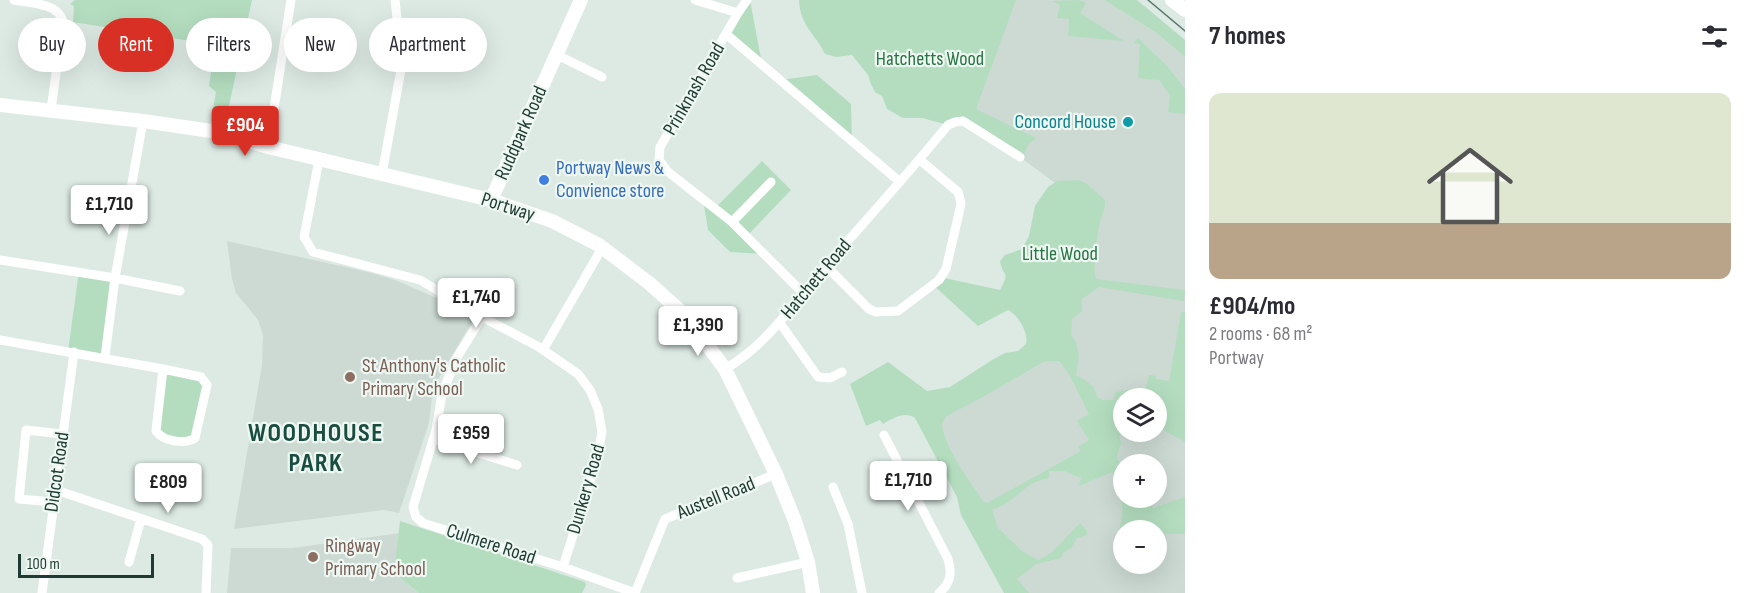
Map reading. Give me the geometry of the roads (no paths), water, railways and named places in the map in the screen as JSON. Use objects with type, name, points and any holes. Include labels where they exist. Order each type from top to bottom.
[{"type":"street","points":[[14,0],[54,9],[62,15],[51,110]]},
{"type":"street","points":[[268,147],[291,0]]},
{"type":"street","points":[[395,0],[397,18]]},
{"type":"street","points":[[695,0],[738,14]]},
{"type":"street","name":"Prinknash Road","points":[[747,0],[658,154],[659,160],[667,171],[732,222],[803,293]]},
{"type":"street","points":[[1172,0],[1185,10]]},
{"type":"street","name":"Ruddpark Road","points":[[491,200],[557,55],[577,1]]},
{"type":"street","points":[[726,34],[900,182]]},
{"type":"street","points":[[557,55],[602,77]]},
{"type":"street","points":[[382,174],[401,72]]},
{"type":"street","name":"Portway","points":[[0,105],[218,132],[319,160],[491,200],[552,221],[602,248],[649,283],[686,316],[725,369],[776,474],[795,520],[808,562],[813,593]]},
{"type":"street","points":[[105,357],[143,121]]},
{"type":"street","name":"Hatchett Road","points":[[725,369],[752,352],[780,322],[948,125],[963,121],[1020,157]]},
{"type":"street","name":"Dunkery Road","points":[[319,160],[304,237],[313,252],[420,280],[543,350],[578,374],[590,390],[598,409],[602,432],[597,459],[563,567]]},
{"type":"street","points":[[826,266],[869,309],[876,312],[898,311],[939,280],[946,269],[961,198],[958,192],[920,160]]},
{"type":"street","points":[[732,222],[771,182]]},
{"type":"street","points":[[543,350],[602,248]]},
{"type":"street","points":[[0,260],[116,278],[180,291]]},
{"type":"street","name":"Culmere Road","points":[[482,317],[456,358],[442,394],[433,438],[413,507],[416,517],[423,523],[563,567],[635,593]]},
{"type":"street","points":[[780,322],[818,377],[830,378],[842,372]]},
{"type":"street","points":[[0,339],[105,357],[163,369],[201,377],[207,385],[195,438],[190,441],[164,438],[156,431],[163,369]]},
{"type":"street","name":"Didcot Road","points":[[42,593],[74,352]]},
{"type":"street","points":[[53,502],[19,499],[26,430],[63,434]]},
{"type":"street","points":[[884,435],[948,559],[950,578],[948,584],[939,593]]},
{"type":"street","points":[[433,438],[517,465]]},
{"type":"street","name":"Austell Road","points":[[635,593],[665,519],[776,474]]},
{"type":"street","points":[[833,488],[848,524],[862,593]]},
{"type":"street","points":[[56,490],[202,539],[208,545],[206,593]]},
{"type":"street","points":[[129,562],[141,519]]},
{"type":"street","points":[[737,578],[808,562]]},
{"type":"tram line","points":[[1148,0],[1185,31]]},
{"type":"place","name":"Concord House","points":[[1128,122]]},
{"type":"place","name":"Portway News & Convience store","points":[[544,180]]},
{"type":"place","name":"St Anthony's Catholic Primary School","points":[[350,377]]},
{"type":"place","name":"Ringway Primary School","points":[[313,557]]},
{"type":"district","name":"WOODHOUSE PARK","points":[[316,448]]},
{"type":"park label","name":"Hatchetts Wood","points":[[930,59]]},
{"type":"park label","name":"Little Wood","points":[[1060,254]]}]
